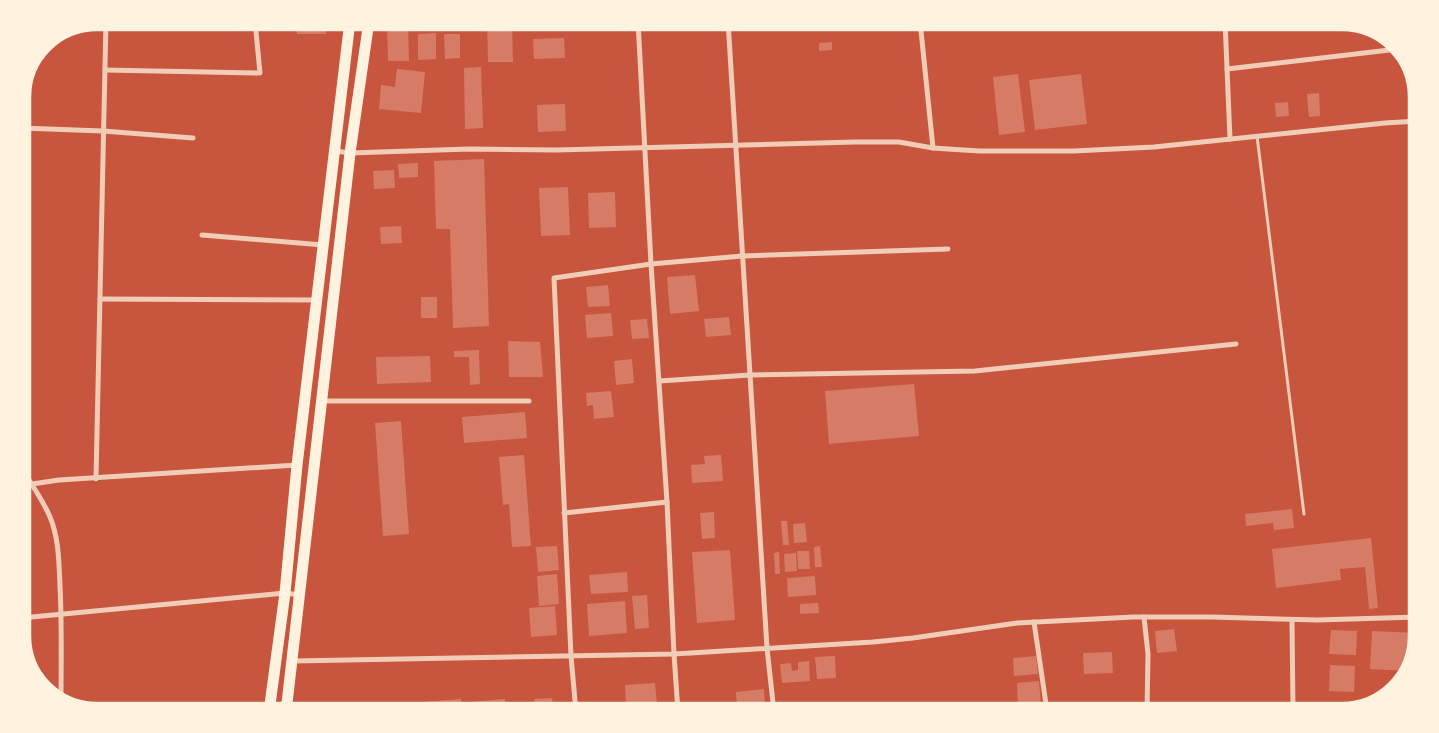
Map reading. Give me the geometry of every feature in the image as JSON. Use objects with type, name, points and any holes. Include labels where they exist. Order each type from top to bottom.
[{"type":"highway","points":[[270,703],[285,593],[297,465],[349,30]]},
{"type":"highway","points":[[287,703],[350,153],[368,30]]},
{"type":"street","points":[[96,479],[106,30]]},
{"type":"street","points":[[105,70],[260,73],[256,30]]},
{"type":"street","points":[[638,30],[677,703]]},
{"type":"street","points":[[729,30],[767,648],[773,703]]},
{"type":"street","points":[[921,30],[933,148]]},
{"type":"street","points":[[1225,30],[1230,139]]},
{"type":"street","points":[[1227,69],[1389,50]]},
{"type":"street","points":[[335,150],[350,153],[469,149],[557,150],[899,142],[933,148],[979,151],[1074,151],[1154,147],[1409,122]]},
{"type":"street","points":[[30,128],[103,131],[193,138]]},
{"type":"street","points":[[202,235],[323,245]]},
{"type":"street","points":[[575,703],[571,656],[554,278],[651,264],[742,256],[948,248]]},
{"type":"street","points":[[100,299],[317,300]]},
{"type":"street","points":[[659,381],[750,376],[975,371],[1236,344]]},
{"type":"street","points":[[322,401],[529,401]]},
{"type":"street","points":[[32,484],[59,480],[297,465]]},
{"type":"street","points":[[30,481],[51,518],[56,541],[61,615],[61,692]]},
{"type":"street","points":[[564,513],[667,502]]},
{"type":"street","points":[[30,617],[285,593],[301,595]]},
{"type":"street","points":[[293,661],[674,654],[913,638],[976,628],[1034,622],[1212,617],[1292,620],[1409,617]]},
{"type":"street","points":[[1144,618],[1148,654],[1147,703]]},
{"type":"street","points":[[1292,620],[1294,703]]},
{"type":"street","points":[[1034,622],[1046,703]]},
{"type":"lane","points":[[1257,136],[1304,514]]},
{"type":"building","points":[[297,30],[326,30],[326,34],[297,34]]},
{"type":"building","points":[[387,30],[408,30],[409,61],[388,61]]},
{"type":"building","points":[[487,30],[512,30],[513,62],[488,62]]},
{"type":"building","points":[[436,33],[436,59],[418,60],[418,34]]},
{"type":"building","points":[[444,34],[460,34],[460,58],[445,59]]},
{"type":"building","points":[[564,38],[565,58],[534,59],[533,39]]},
{"type":"building","points":[[832,42],[832,50],[819,51],[819,43]]},
{"type":"building","points":[[481,67],[483,128],[465,129],[464,68]]},
{"type":"building","points":[[397,69],[425,72],[421,113],[379,109],[381,85],[395,87]]},
{"type":"building","points":[[1018,74],[1025,132],[999,135],[993,77]]},
{"type":"building","points":[[1081,74],[1087,124],[1035,130],[1029,80]]},
{"type":"building","points":[[1319,93],[1320,116],[1309,117],[1307,94]]},
{"type":"building","points":[[1288,102],[1289,116],[1276,117],[1275,103]]},
{"type":"building","points":[[565,104],[566,131],[538,132],[537,105]]},
{"type":"building","points":[[484,159],[489,326],[453,328],[450,229],[436,229],[434,161]]},
{"type":"building","points":[[418,163],[418,177],[399,178],[398,164]]},
{"type":"building","points":[[394,170],[395,188],[374,189],[373,171]]},
{"type":"building","points":[[568,187],[570,235],[541,236],[539,188]]},
{"type":"building","points":[[615,192],[616,227],[589,228],[588,193]]},
{"type":"building","points":[[401,226],[402,243],[381,244],[380,227]]},
{"type":"building","points":[[695,275],[699,311],[670,314],[667,277]]},
{"type":"building","points":[[608,285],[610,306],[588,307],[586,287]]},
{"type":"building","points":[[421,297],[437,297],[437,318],[421,318]]},
{"type":"building","points":[[611,313],[613,336],[587,338],[585,315]]},
{"type":"building","points":[[729,317],[731,335],[706,337],[704,319]]},
{"type":"building","points":[[647,319],[649,338],[632,339],[630,320]]},
{"type":"building","points":[[508,341],[540,342],[543,377],[509,377]]},
{"type":"building","points":[[479,350],[480,384],[470,385],[469,357],[454,357],[454,351]]},
{"type":"building","points":[[430,356],[431,382],[377,384],[376,357]]},
{"type":"building","points":[[632,359],[634,383],[616,385],[614,361]]},
{"type":"building","points":[[914,384],[919,436],[829,444],[825,391]]},
{"type":"building","points":[[611,391],[614,417],[594,419],[593,405],[587,406],[586,393]]},
{"type":"building","points":[[525,412],[527,438],[464,443],[462,417]]},
{"type":"building","points":[[401,421],[409,534],[383,536],[375,423]]},
{"type":"building","points":[[524,455],[531,546],[512,547],[509,504],[503,505],[499,457]]},
{"type":"building","points":[[721,455],[723,481],[692,483],[691,465],[705,464],[704,456]]},
{"type":"building","points":[[1292,509],[1294,528],[1274,530],[1273,523],[1246,526],[1245,514]]},
{"type":"building","points":[[714,512],[715,538],[702,539],[700,513]]},
{"type":"building","points":[[781,521],[787,521],[789,545],[783,545]]},
{"type":"building","points":[[805,523],[807,542],[794,543],[793,524]]},
{"type":"building","points":[[1371,538],[1378,608],[1369,609],[1365,567],[1340,569],[1341,580],[1276,588],[1272,549]]},
{"type":"building","points":[[557,546],[559,570],[538,572],[536,547]]},
{"type":"building","points":[[820,546],[822,567],[815,567],[814,547]]},
{"type":"building","points":[[730,550],[735,620],[697,623],[692,552]]},
{"type":"building","points":[[797,551],[809,551],[810,569],[798,569]]},
{"type":"building","points":[[779,552],[780,574],[775,574],[774,553]]},
{"type":"building","points":[[796,553],[797,571],[785,572],[784,554]]},
{"type":"building","points":[[627,572],[628,592],[591,594],[589,575]]},
{"type":"building","points":[[557,574],[559,604],[539,606],[537,576]]},
{"type":"building","points":[[815,576],[816,595],[788,597],[787,578]]},
{"type":"building","points":[[647,595],[649,628],[635,629],[632,596]]},
{"type":"building","points":[[625,601],[627,633],[589,636],[587,604]]},
{"type":"building","points":[[818,603],[819,613],[800,614],[800,604]]},
{"type":"building","points":[[555,606],[557,635],[531,637],[529,608]]},
{"type":"building","points":[[1174,629],[1177,651],[1157,653],[1155,631]]},
{"type":"building","points":[[1331,630],[1357,631],[1356,655],[1329,654]]},
{"type":"building","points":[[1372,631],[1409,633],[1408,649],[1399,670],[1370,669]]},
{"type":"building","points":[[1112,652],[1113,673],[1084,674],[1083,653]]},
{"type":"building","points":[[835,656],[836,678],[817,679],[815,657]]},
{"type":"building","points":[[1036,656],[1038,674],[1014,676],[1013,658]]},
{"type":"building","points":[[809,661],[810,681],[782,683],[780,664],[791,663],[792,671],[798,670],[798,662]]},
{"type":"building","points":[[1330,665],[1355,666],[1354,692],[1329,691]]},
{"type":"building","points":[[1039,681],[1041,703],[1018,703],[1017,683]]},
{"type":"building","points":[[655,683],[657,703],[626,703],[625,685]]},
{"type":"building","points":[[764,689],[765,703],[737,703],[736,692]]},
{"type":"building","points":[[552,698],[553,703],[534,703],[534,699]]},
{"type":"building","points":[[461,699],[461,703],[424,703]]},
{"type":"building","points":[[505,699],[505,703],[469,703]]}]
